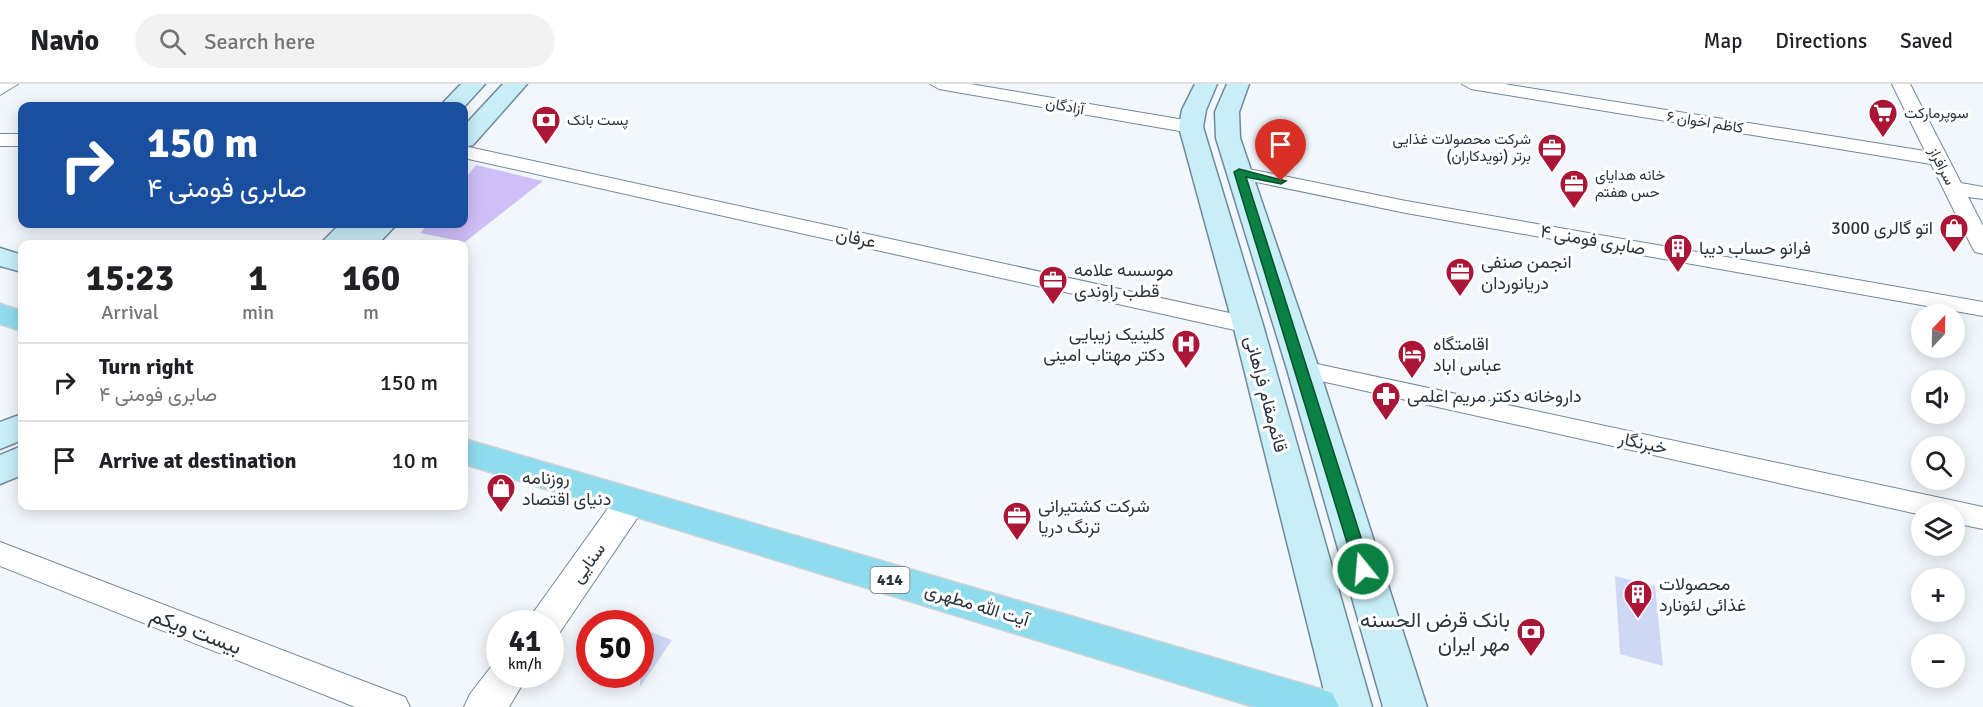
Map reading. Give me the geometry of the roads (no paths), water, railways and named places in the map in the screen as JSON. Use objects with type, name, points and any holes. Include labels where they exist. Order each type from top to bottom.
[{"type":"main road","points":[[455,102],[474,84]]},
{"type":"main road","points":[[468,112],[496,84]]},
{"type":"main road","points":[[468,136],[516,84]]},
{"type":"main road","points":[[1191,127],[1194,110],[1206,84]]},
{"type":"main road","points":[[1238,84],[1227,111],[1226,129],[1303,369],[1406,707]]},
{"type":"main road","name":"قائم‌مقام فراهانی","points":[[1191,127],[1248,325],[1350,707]]},
{"type":"main road","points":[[311,240],[325,228]]},
{"type":"main road","points":[[338,240],[352,228]]},
{"type":"main road","points":[[366,240],[379,228]]},
{"type":"main road","points":[[0,257],[18,263]]},
{"type":"main road","points":[[0,314],[18,320]]},
{"type":"main road","points":[[0,437],[18,428]]},
{"type":"main road","name":"آیت الله مطهری","points":[[468,453],[1317,707]]},
{"type":"main road","points":[[0,471],[18,461]]},
{"type":"street","points":[[0,90],[9,84]]},
{"type":"street","name":"آزادگان","points":[[939,84],[1191,127]]},
{"type":"street","name":"کاظم اخوان ۶","points":[[1471,84],[1939,159]]},
{"type":"street","name":"سرافراز","points":[[1901,84],[1983,247]]},
{"type":"street","points":[[0,140],[18,140]]},
{"type":"street","name":"عرفان","points":[[468,153],[1248,325]]},
{"type":"street","name":"صابری فومنی ۴","points":[[1239,172],[1406,207],[1983,309]]},
{"type":"street","points":[[1953,188],[1983,193]]},
{"type":"street","name":"خبرنگار","points":[[1303,369],[1983,518]]},
{"type":"street","name":"سنایی","points":[[554,610],[631,502]]},
{"type":"street","name":"بیست ویکم","points":[[0,554],[393,707]]},
{"type":"street","points":[[485,707],[499,688]]},
{"type":"place","name":"سوپرمارکت","points":[[1883,138]]},
{"type":"place","name":"پست بانک","points":[[546,146]]},
{"type":"place","name":"شرکت محصولات غذایی برتر (نویدکاران)","points":[[1552,174]]},
{"type":"place","name":"خانه هدایای حس هفتم","points":[[1574,210]]},
{"type":"place","name":"اتو گالری 3000","points":[[1954,254]]},
{"type":"place","name":"فرانو حساب دیبا","points":[[1678,274]]},
{"type":"place","name":"انجمن صنفی دریانوردان","points":[[1460,298]]},
{"type":"place","name":"موسسه علامه قطب راوندی","points":[[1053,306]]},
{"type":"place","name":"کلینیک زیبایی دکتر مهتاب امینی","points":[[1186,370]]},
{"type":"place","name":"اقامتگاه عباس اباد","points":[[1412,380]]},
{"type":"place","name":"داروخانه دکتر مریم اعلمی","points":[[1386,422]]},
{"type":"place","name":"روزنامه دنیای اقتصاد","points":[[501,514]]},
{"type":"place","name":"شرکت کشتیرانی ترنگ دریا","points":[[1017,542]]},
{"type":"place","name":"محصولات غذائی لئونارد","points":[[1638,620]]},
{"type":"place","name":"بانک قرض الحسنه مهر ایران","points":[[1531,658]]}]
